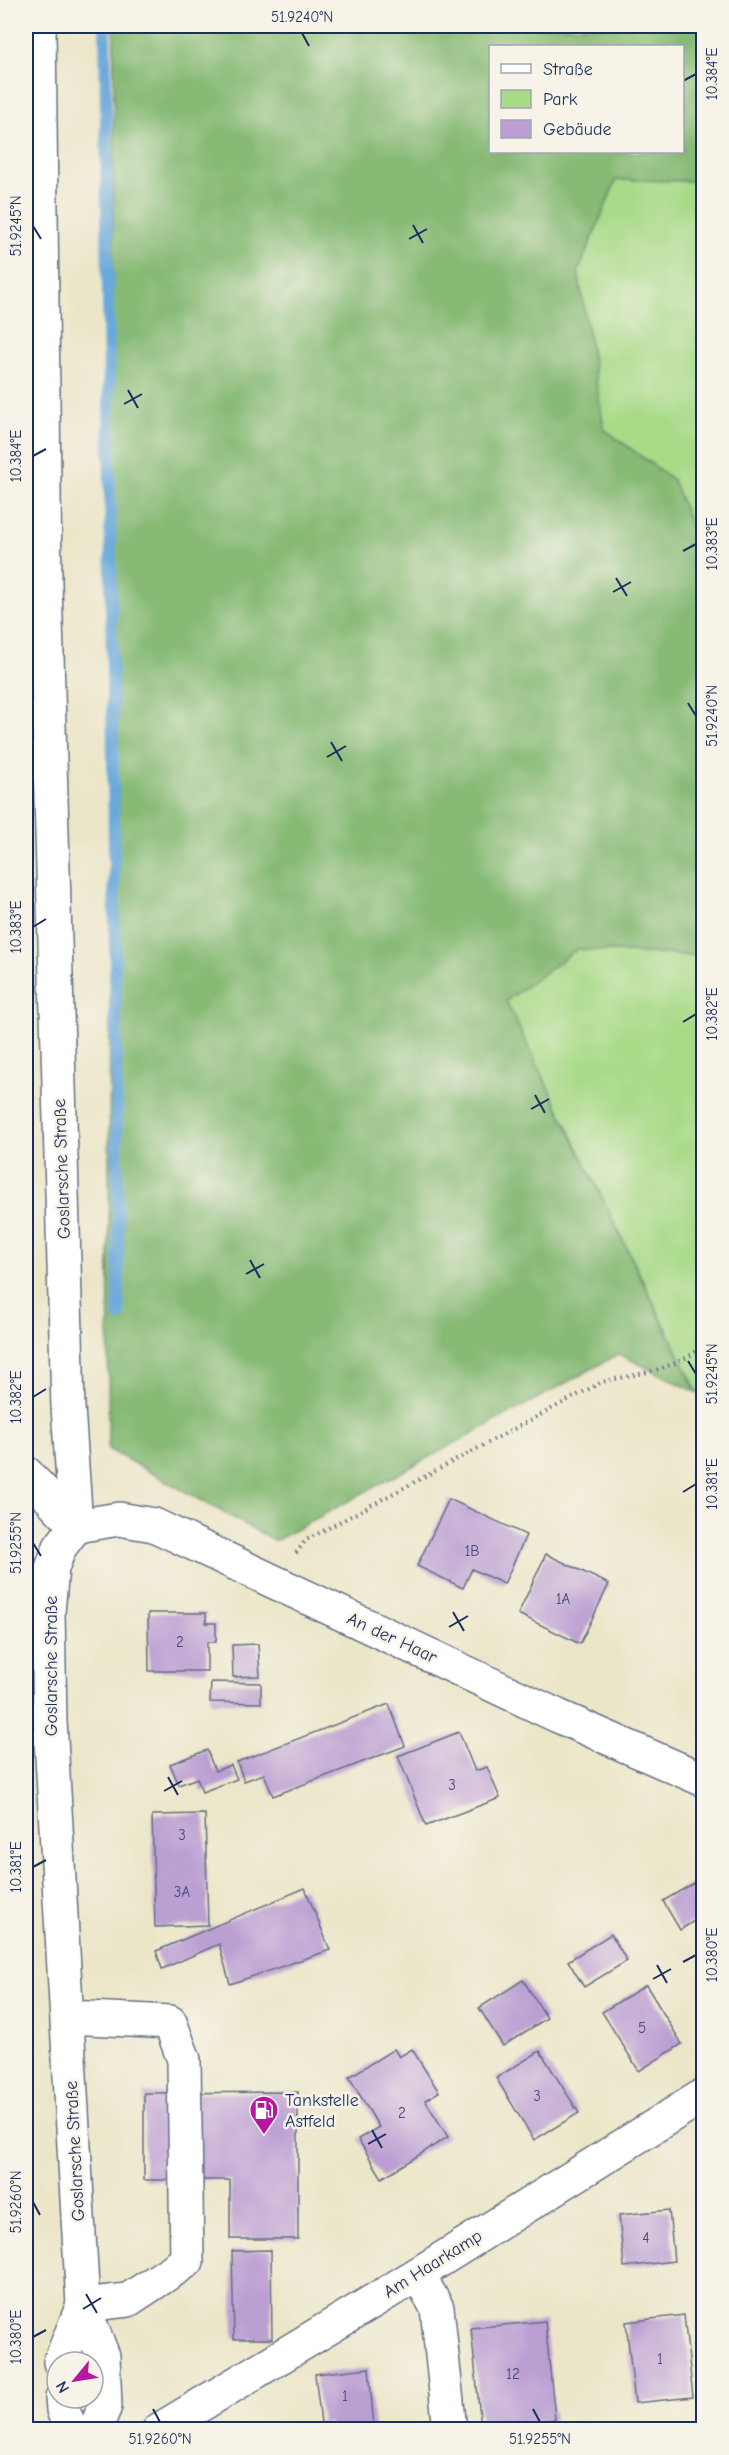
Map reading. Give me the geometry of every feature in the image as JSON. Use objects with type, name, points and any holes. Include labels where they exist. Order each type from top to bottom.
[{"type":"street","name":"Goslarsche Straße","points":[[39,26],[45,582],[68,1407],[76,1526],[60,1547],[52,1568],[48,1612],[50,1721],[83,2305],[103,2355],[105,2406],[95,2430]]},
{"type":"street","points":[[26,1473],[76,1526]]},
{"type":"street","name":"An der Haar","points":[[76,1526],[119,1519],[154,1525],[558,1716],[704,1780]]},
{"type":"street","points":[[68,2017],[170,2022],[184,2060],[187,2261],[129,2300],[83,2305]]},
{"type":"street","name":"Am Haarkamp","points":[[159,2430],[418,2274],[704,2095]]},
{"type":"street","points":[[418,2274],[437,2308],[450,2430]]},
{"type":"street","name":"Goslarsche Straße","points":[[65,2350],[83,2305]]},
{"type":"street","points":[[63,2410],[71,2430]]},
{"type":"path","points":[[272,1581],[306,1540],[602,1382],[654,1371],[693,1356],[704,1344]]},
{"type":"green space","points":[[114,26],[703,26],[703,181],[616,180],[578,272],[604,429],[673,480],[703,557],[703,956],[577,949],[506,1001],[697,1392],[619,1354],[275,1541],[108,1449]]},
{"type":"green space","points":[[616,180],[703,181],[703,557],[673,480],[604,429],[578,272]]},
{"type":"green space","points":[[577,949],[703,956],[704,1387],[698,1393],[506,1001]]},
{"type":"building","points":[[449,1499],[526,1535],[504,1584],[472,1569],[463,1588],[417,1566]]},
{"type":"building","points":[[546,1554],[609,1584],[580,1644],[518,1614]]},
{"type":"building","points":[[148,1613],[206,1613],[206,1623],[216,1623],[216,1642],[207,1642],[207,1671],[149,1671]]},
{"type":"building","points":[[258,1644],[260,1676],[233,1677],[232,1645]]},
{"type":"building","points":[[211,1682],[261,1683],[261,1703],[210,1702]]},
{"type":"building","points":[[389,1704],[405,1746],[273,1796],[264,1774],[244,1781],[237,1762]]},
{"type":"building","points":[[459,1732],[475,1771],[487,1767],[500,1798],[426,1826],[398,1756]]},
{"type":"building","points":[[207,1750],[215,1771],[231,1765],[237,1779],[202,1792],[197,1778],[179,1785],[170,1764]]},
{"type":"building","points":[[205,1814],[208,1925],[155,1927],[152,1815]]},
{"type":"building","points":[[704,1877],[704,1915],[680,1930],[663,1901]]},
{"type":"building","points":[[305,1888],[330,1950],[230,1984],[219,1944],[162,1969],[156,1951]]},
{"type":"building","points":[[611,1934],[627,1961],[584,1987],[568,1961]]},
{"type":"building","points":[[523,1980],[547,2018],[503,2046],[479,2008]]},
{"type":"building","points":[[646,1985],[682,2044],[639,2071],[602,2012]]},
{"type":"building","points":[[394,2049],[399,2057],[412,2049],[439,2092],[425,2100],[448,2137],[382,2178],[358,2139],[379,2127],[349,2077]]},
{"type":"building","points":[[540,2051],[579,2113],[534,2140],[496,2078]]},
{"type":"building","points":[[298,2092],[298,2239],[230,2239],[230,2180],[144,2180],[144,2093]]},
{"type":"building","points":[[669,2210],[674,2261],[624,2267],[619,2215]]},
{"type":"building","points":[[271,2250],[272,2339],[234,2339],[232,2251]]},
{"type":"building","points":[[684,2315],[693,2397],[635,2403],[626,2322]]},
{"type":"building","points":[[545,2321],[555,2419],[481,2427],[471,2328]]},
{"type":"building","points":[[369,2368],[374,2430],[330,2430],[329,2423],[321,2423],[315,2374]]},
{"type":"waterway","points":[[105,26],[119,1316]]},
{"type":"place","name":"Tankstelle Astfeld","points":[[264,2136]]}]
